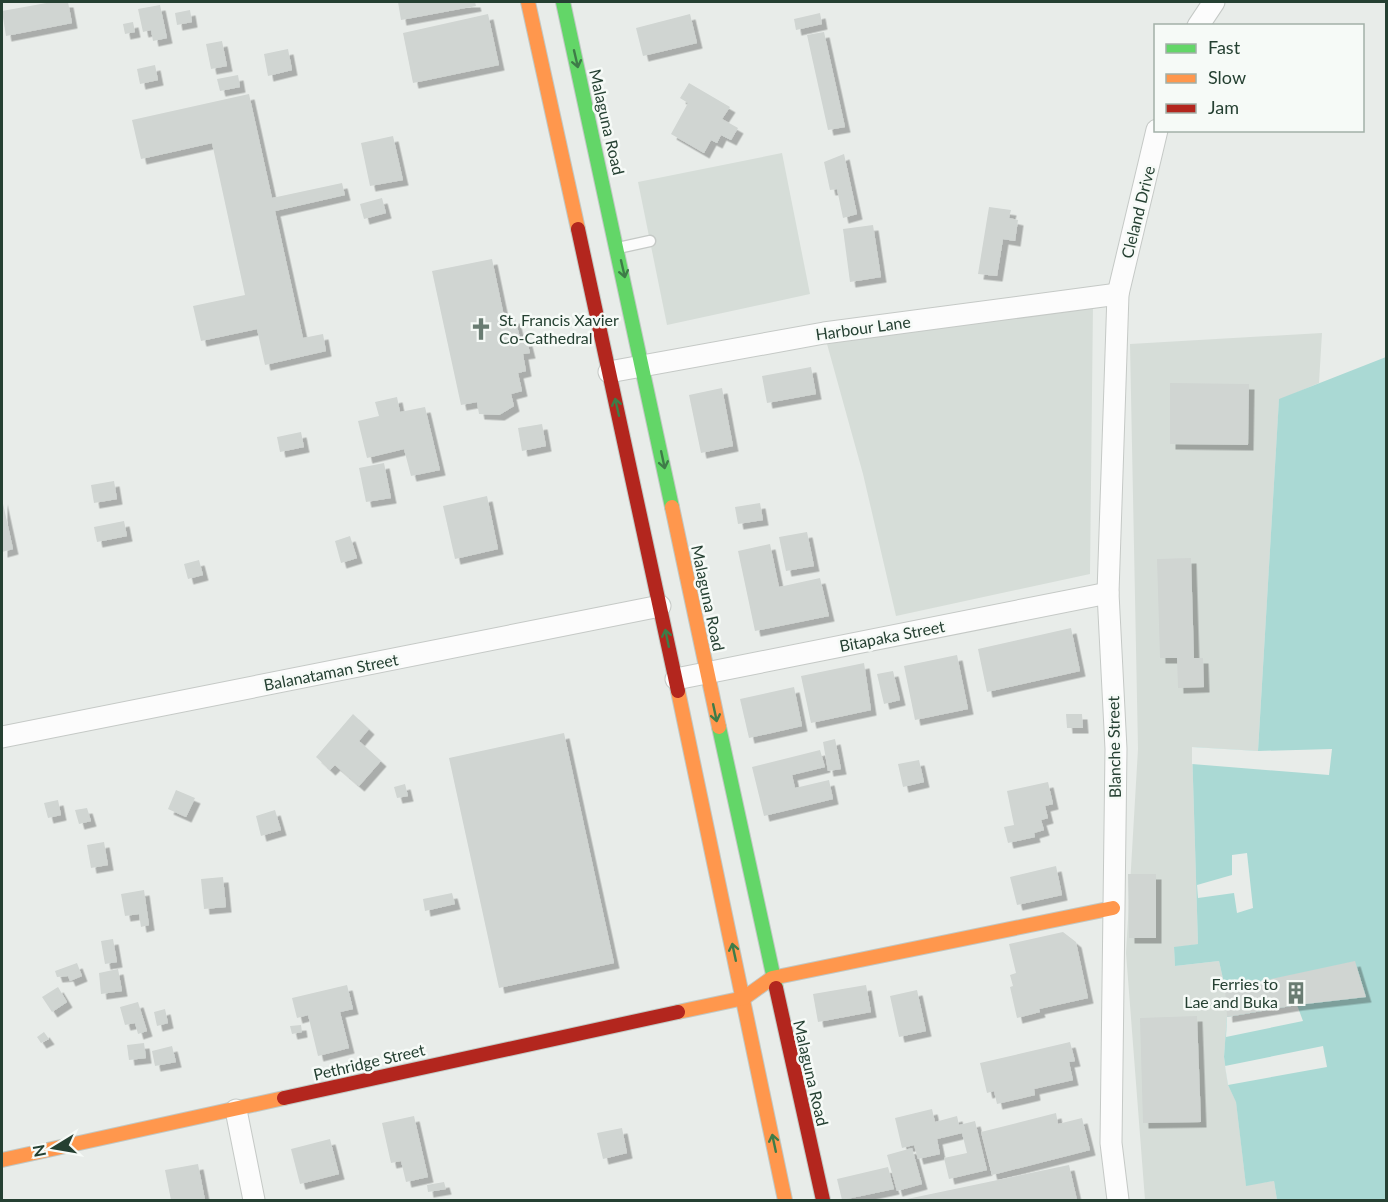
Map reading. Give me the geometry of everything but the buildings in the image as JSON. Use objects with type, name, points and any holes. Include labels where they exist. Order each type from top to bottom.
[{"type":"street","points":[[528,2],[676,679],[785,1200]]},
{"type":"street","name":"Malaguna Road","points":[[563,2],[644,366],[772,978],[823,1200]]},
{"type":"street","points":[[1199,24],[1214,2]]},
{"type":"street","name":"Cleland Drive","points":[[1118,294],[1157,132]]},
{"type":"street","name":"Harbour Lane","points":[[609,372],[824,333],[1118,294]]},
{"type":"street","name":"Blanche Street","points":[[1118,294],[1108,593],[1116,749],[1112,1143],[1118,1200]]},
{"type":"street","name":"Bitapaka Street","points":[[676,679],[1108,593]]},
{"type":"street","name":"Balanataman Street","points":[[2,737],[660,606]]},
{"type":"street","points":[[744,998],[772,978],[1113,908]]},
{"type":"street","name":"Pethridge Street","points":[[2,1160],[236,1110],[496,1049],[744,998]]},
{"type":"street","points":[[236,1110],[254,1200]]},
{"type":"lane","points":[[618,248],[650,241]]},
{"type":"shaded area","points":[[782,153],[810,294],[667,325],[638,182]]},
{"type":"shaded area","points":[[1093,304],[1090,574],[896,616],[863,474],[827,344]]},
{"type":"shaded area","points":[[1322,333],[1319,383],[1279,400],[1258,751],[1192,747],[1198,944],[1174,948],[1175,966],[1219,961],[1228,1001],[1224,1057],[1228,1085],[1236,1101],[1246,1185],[1274,1181],[1277,1200],[1145,1200],[1126,953],[1138,749],[1130,344]]},
{"type":"water","points":[[1386,357],[1386,1200],[1277,1200],[1274,1181],[1246,1186],[1236,1102],[1228,1085],[1224,1057],[1228,1001],[1219,961],[1175,966],[1174,947],[1198,944],[1192,747],[1258,751],[1279,399]]},
{"type":"pier","points":[[1192,747],[1258,751],[1332,749],[1329,775],[1192,764]]},
{"type":"pier","points":[[1247,853],[1253,908],[1237,913],[1234,893],[1198,898],[1197,885],[1232,875],[1232,855]]},
{"type":"pier","points":[[1297,1005],[1303,1021],[1226,1037],[1227,1017]]},
{"type":"pier","points":[[1323,1046],[1327,1067],[1228,1085],[1225,1066]]},
{"type":"traffic: fast","points":[[563,2],[672,507]]},
{"type":"traffic: fast","points":[[719,727],[776,988]]},
{"type":"traffic: slow","points":[[528,2],[578,229]]},
{"type":"traffic: slow","points":[[672,507],[719,727]]},
{"type":"traffic: slow","points":[[678,691],[785,1200]]},
{"type":"traffic: slow","points":[[678,1012],[744,998],[772,978],[1113,908]]},
{"type":"traffic: slow","points":[[2,1160],[284,1098]]},
{"type":"traffic: jam","points":[[578,229],[678,691]]},
{"type":"traffic: jam","points":[[776,988],[823,1200]]},
{"type":"traffic: jam","points":[[284,1098],[678,1012]]},
{"type":"place","name":"St. Francis Xavier Co-Cathedral","points":[[481,329]]},
{"type":"place","name":"Ferries to Lae and Buka","points":[[1296,993]]}]
